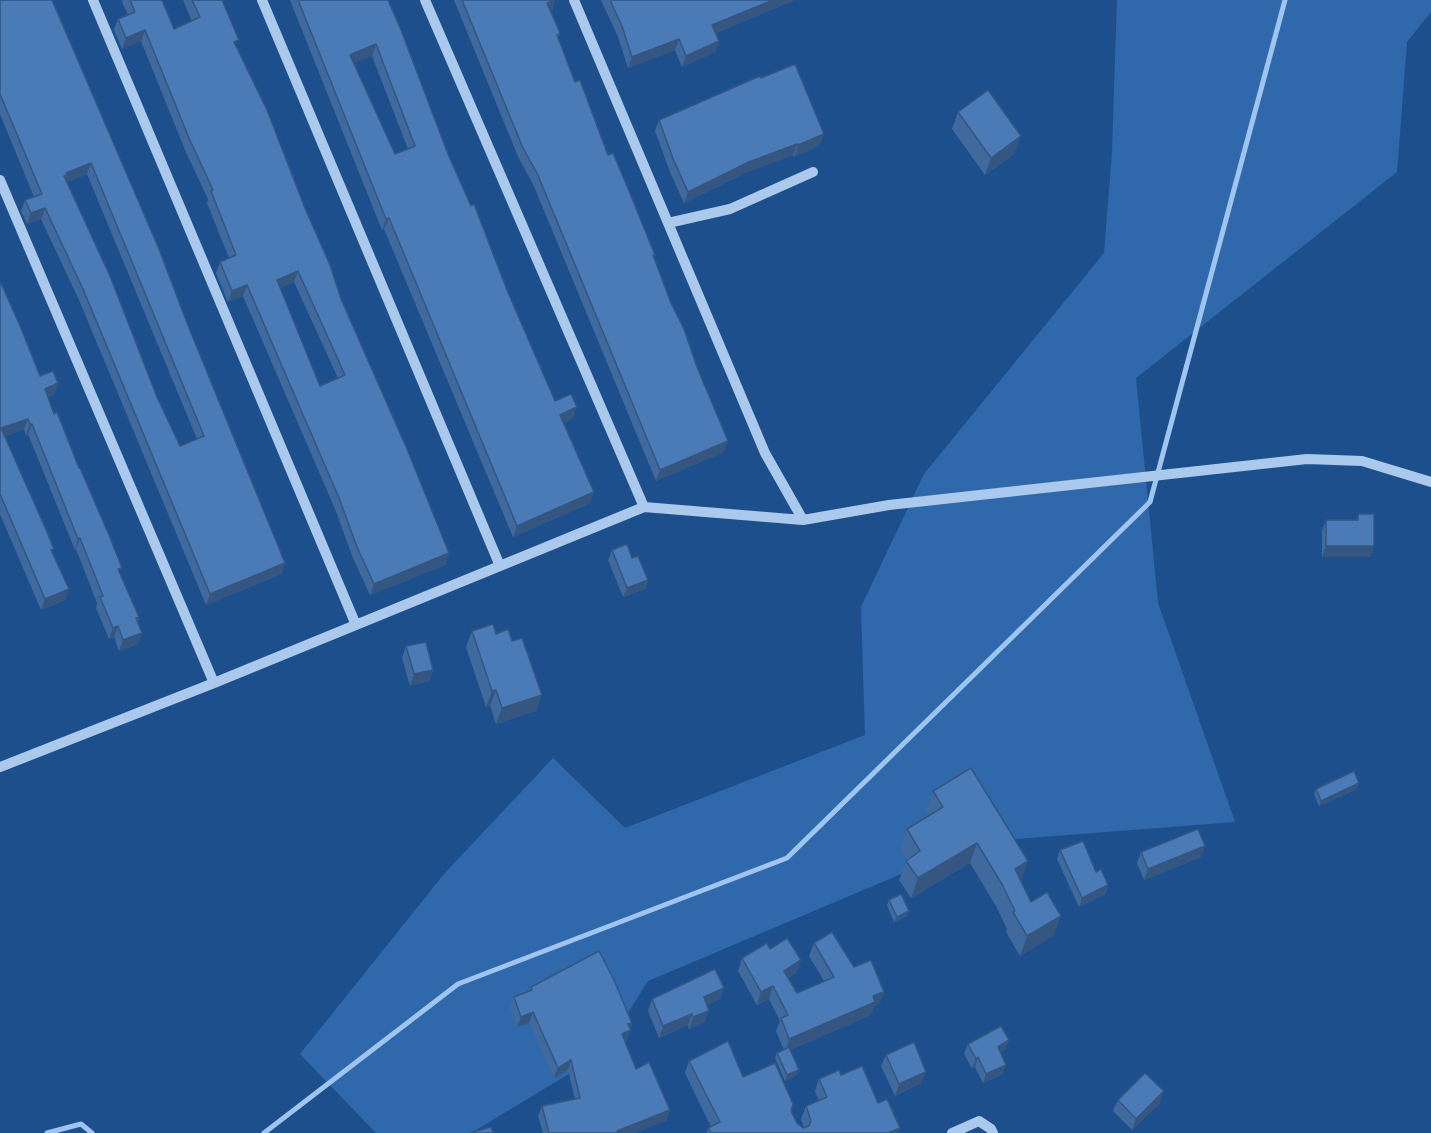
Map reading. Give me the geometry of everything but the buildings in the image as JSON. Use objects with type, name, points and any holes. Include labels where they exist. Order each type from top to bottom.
[{"type":"street","points":[[93,0],[356,625]]},
{"type":"street","points":[[262,0],[500,566]]},
{"type":"street","points":[[425,0],[644,507]]},
{"type":"street","points":[[574,0],[765,453],[803,520]]},
{"type":"street","points":[[668,223],[730,209],[813,172]]},
{"type":"street","points":[[0,180],[214,683]]},
{"type":"street","points":[[0,767],[214,683],[644,507],[803,520],[889,505],[1307,459],[1362,460],[1431,482]]},
{"type":"street","points":[[952,1133],[979,1121],[993,1133]]},
{"type":"shaded area","points":[[1117,0],[1431,0],[1431,12],[1407,42],[1397,172],[1136,378],[1158,603],[1235,822],[977,842],[648,981],[602,1054],[471,1133],[376,1133],[300,1054],[444,874],[553,758],[625,828],[865,735],[861,607],[924,474],[1104,253],[1112,152]]},
{"type":"waterway","points":[[264,1133],[458,984],[787,858],[1150,502],[1285,0]]},
{"type":"waterway","points":[[47,1133],[81,1124],[92,1133]]}]
